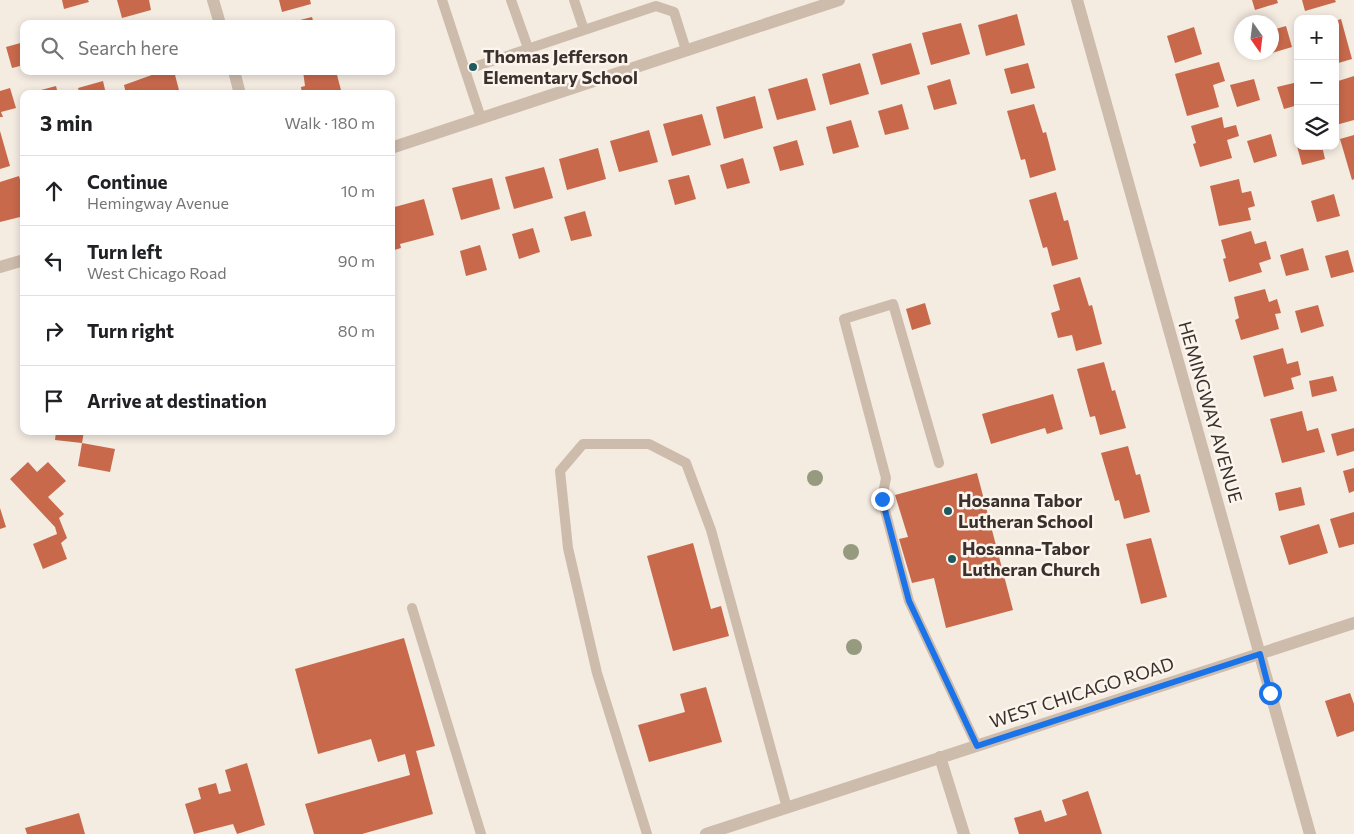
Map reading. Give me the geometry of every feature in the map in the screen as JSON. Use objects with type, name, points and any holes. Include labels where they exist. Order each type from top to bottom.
[{"type":"street","points":[[213,0],[219,20]]},
{"type":"street","points":[[395,147],[839,0]]},
{"type":"street","name":"HEMINGWAY AVENUE","points":[[1079,1],[1310,834]]},
{"type":"street","points":[[235,75],[239,90]]},
{"type":"street","points":[[0,267],[20,261]]},
{"type":"street","name":"WEST CHICAGO ROAD","points":[[706,834],[1354,623]]},
{"type":"street","points":[[940,757],[964,834]]},
{"type":"lane","points":[[442,0],[482,118]]},
{"type":"lane","points":[[511,0],[528,48]]},
{"type":"lane","points":[[574,0],[584,30]]},
{"type":"lane","points":[[465,70],[656,6],[674,12],[686,50]]},
{"type":"lane","points":[[939,463],[893,304],[844,319],[886,478],[882,499],[909,601],[977,746]]},
{"type":"lane","points":[[647,834],[597,673],[568,548],[560,471],[583,444],[649,444],[686,463],[711,530],[787,808]]},
{"type":"lane","points":[[412,608],[481,834]]},
{"type":"building","points":[[62,0],[88,0],[89,2],[64,9]]},
{"type":"building","points":[[117,0],[149,0],[151,10],[122,18]]},
{"type":"building","points":[[279,0],[310,0],[311,4],[282,12]]},
{"type":"building","points":[[1252,0],[1277,0],[1278,3],[1255,10]]},
{"type":"building","points":[[1302,0],[1335,0],[1336,2],[1305,11]]},
{"type":"building","points":[[1017,14],[1025,45],[986,56],[978,25]]},
{"type":"building","points":[[312,17],[313,20],[300,20]]},
{"type":"building","points":[[1341,19],[1352,59],[1339,63],[1339,60],[1339,20]]},
{"type":"building","points":[[961,23],[970,54],[931,65],[922,33]]},
{"type":"building","points":[[1286,26],[1292,47],[1279,51],[1279,28]]},
{"type":"building","points":[[1194,27],[1202,54],[1175,63],[1167,36]]},
{"type":"building","points":[[20,43],[20,66],[12,68],[6,47]]},
{"type":"building","points":[[911,43],[920,74],[881,85],[872,54]]},
{"type":"building","points":[[1219,62],[1225,81],[1213,85],[1219,107],[1187,116],[1175,74]]},
{"type":"building","points":[[860,63],[869,94],[830,105],[822,74]]},
{"type":"building","points":[[1028,63],[1035,88],[1011,94],[1004,69]]},
{"type":"building","points":[[152,75],[175,75],[179,90],[125,90],[124,85]]},
{"type":"building","points":[[304,75],[337,75],[341,90],[301,90],[301,87],[305,86]]},
{"type":"building","points":[[1354,76],[1354,120],[1339,124],[1339,105],[1339,81]]},
{"type":"building","points":[[807,78],[816,110],[777,120],[768,89]]},
{"type":"building","points":[[950,79],[957,104],[934,110],[927,86]]},
{"type":"building","points":[[1254,79],[1260,100],[1237,107],[1230,85]]},
{"type":"building","points":[[103,81],[105,90],[79,90],[78,88]]},
{"type":"building","points":[[1294,83],[1294,106],[1284,109],[1277,87]]},
{"type":"building","points":[[56,86],[57,90],[41,90]]},
{"type":"building","points":[[10,88],[16,108],[1,112],[3,117],[0,117],[0,91]]},
{"type":"building","points":[[755,96],[763,128],[724,139],[716,107]]},
{"type":"building","points":[[902,104],[909,129],[885,135],[878,111]]},
{"type":"building","points":[[1034,104],[1043,133],[1046,132],[1056,170],[1030,178],[1025,159],[1021,160],[1007,111]]},
{"type":"building","points":[[702,114],[711,145],[672,156],[663,124]]},
{"type":"building","points":[[1222,117],[1224,128],[1236,125],[1239,136],[1227,140],[1232,158],[1200,167],[1193,144],[1196,143],[1191,126]]},
{"type":"building","points":[[851,120],[859,147],[833,154],[826,127]]},
{"type":"building","points":[[649,130],[658,162],[619,172],[610,141]]},
{"type":"building","points":[[0,131],[10,166],[0,169]]},
{"type":"building","points":[[1271,134],[1277,156],[1254,163],[1247,141]]},
{"type":"building","points":[[1354,135],[1354,179],[1352,180],[1340,139]]},
{"type":"building","points":[[797,140],[804,165],[780,171],[773,147]]},
{"type":"building","points":[[598,148],[606,179],[567,190],[559,159]]},
{"type":"building","points":[[1298,150],[1323,150],[1325,159],[1302,165]]},
{"type":"building","points":[[743,158],[750,183],[727,189],[720,165]]},
{"type":"building","points":[[544,167],[553,198],[514,209],[505,177]]},
{"type":"building","points":[[689,175],[696,199],[675,205],[668,180]]},
{"type":"building","points":[[19,176],[20,217],[0,222],[0,182]]},
{"type":"building","points":[[492,178],[500,209],[461,220],[452,188]]},
{"type":"building","points":[[1239,179],[1242,193],[1251,191],[1255,206],[1248,208],[1251,220],[1219,226],[1210,186]]},
{"type":"building","points":[[1056,192],[1064,221],[1068,220],[1078,259],[1052,266],[1047,247],[1043,248],[1029,200]]},
{"type":"building","points":[[1334,194],[1340,216],[1317,222],[1311,201]]},
{"type":"building","points":[[424,199],[434,235],[400,244],[401,248],[395,250],[395,207]]},
{"type":"building","points":[[585,211],[592,236],[571,241],[564,217]]},
{"type":"building","points":[[533,228],[540,252],[519,259],[512,234]]},
{"type":"building","points":[[1251,231],[1255,244],[1266,241],[1271,259],[1259,263],[1262,272],[1229,282],[1223,259],[1226,258],[1221,240]]},
{"type":"building","points":[[480,245],[487,270],[466,276],[460,251]]},
{"type":"building","points":[[1303,248],[1309,270],[1286,276],[1280,255]]},
{"type":"building","points":[[1348,250],[1354,272],[1331,278],[1325,256]]},
{"type":"building","points":[[1080,277],[1089,306],[1092,305],[1102,344],[1076,351],[1072,335],[1058,338],[1051,313],[1060,310],[1053,285]]},
{"type":"building","points":[[1265,289],[1269,302],[1277,299],[1281,313],[1275,314],[1279,329],[1241,340],[1235,320],[1239,318],[1234,297]]},
{"type":"building","points":[[925,303],[931,324],[912,330],[906,309]]},
{"type":"building","points":[[1318,305],[1324,326],[1301,333],[1295,311]]},
{"type":"building","points":[[1283,348],[1287,364],[1298,361],[1301,375],[1291,378],[1294,389],[1264,397],[1253,356]]},
{"type":"building","points":[[1104,362],[1112,391],[1115,390],[1126,428],[1100,435],[1095,416],[1090,417],[1077,369]]},
{"type":"building","points":[[1333,376],[1337,391],[1312,397],[1309,381]]},
{"type":"building","points":[[1053,394],[1063,429],[1047,434],[1045,428],[991,444],[982,414]]},
{"type":"building","points":[[1302,411],[1307,431],[1318,428],[1325,452],[1282,463],[1270,419]]},
{"type":"building","points":[[1354,428],[1354,451],[1337,456],[1331,434]]},
{"type":"building","points":[[56,435],[83,435],[82,443],[55,440]]},
{"type":"building","points":[[82,443],[115,449],[110,472],[78,466]]},
{"type":"building","points":[[1128,446],[1136,475],[1140,474],[1150,512],[1124,519],[1119,500],[1115,501],[1101,453]]},
{"type":"building","points":[[28,462],[37,472],[48,462],[66,481],[48,497],[64,514],[59,518],[67,538],[61,543],[67,559],[43,569],[33,544],[57,534],[55,527],[10,479]]},
{"type":"building","points":[[1354,468],[1354,491],[1349,493],[1343,471]]},
{"type":"building","name":"Hosanna-Tabor Lutheran Church","points":[[977,473],[1013,610],[946,628],[934,578],[912,583],[899,539],[908,537],[895,495]]},
{"type":"building","points":[[1301,487],[1305,505],[1279,511],[1275,493]]},
{"type":"building","points":[[0,508],[6,527],[0,529]]},
{"type":"building","points":[[1354,512],[1354,544],[1339,548],[1330,519]]},
{"type":"building","points":[[1319,524],[1328,553],[1289,565],[1280,536]]},
{"type":"building","points":[[1151,538],[1167,597],[1141,604],[1126,544]]},
{"type":"building","points":[[693,543],[711,609],[721,606],[729,636],[673,651],[647,556]]},
{"type":"building","points":[[404,638],[435,746],[416,751],[433,814],[362,834],[314,834],[305,804],[410,775],[405,754],[378,762],[371,739],[318,754],[295,669]]},
{"type":"building","points":[[706,687],[722,742],[649,762],[638,725],[685,712],[680,694]]},
{"type":"building","points":[[1350,693],[1354,704],[1354,731],[1337,737],[1325,701]]},
{"type":"building","points":[[247,763],[265,825],[237,834],[233,824],[194,834],[185,804],[201,799],[198,788],[216,783],[219,794],[231,791],[225,770]]},
{"type":"building","points":[[1088,791],[1102,834],[1019,834],[1014,818],[1041,810],[1045,822],[1067,815],[1062,800]]},
{"type":"building","points":[[79,813],[85,834],[27,834],[25,828]]},
{"type":"place","name":"Thomas Jefferson Elementary School","points":[[473,67]]},
{"type":"place","name":"Hosanna Tabor Lutheran School","points":[[948,511]]},
{"type":"place","name":"Hosanna-Tabor Lutheran Church","points":[[952,559]]},
{"type":"route","points":[[882,499],[909,601],[977,746],[1260,654],[1270,693]]}]
